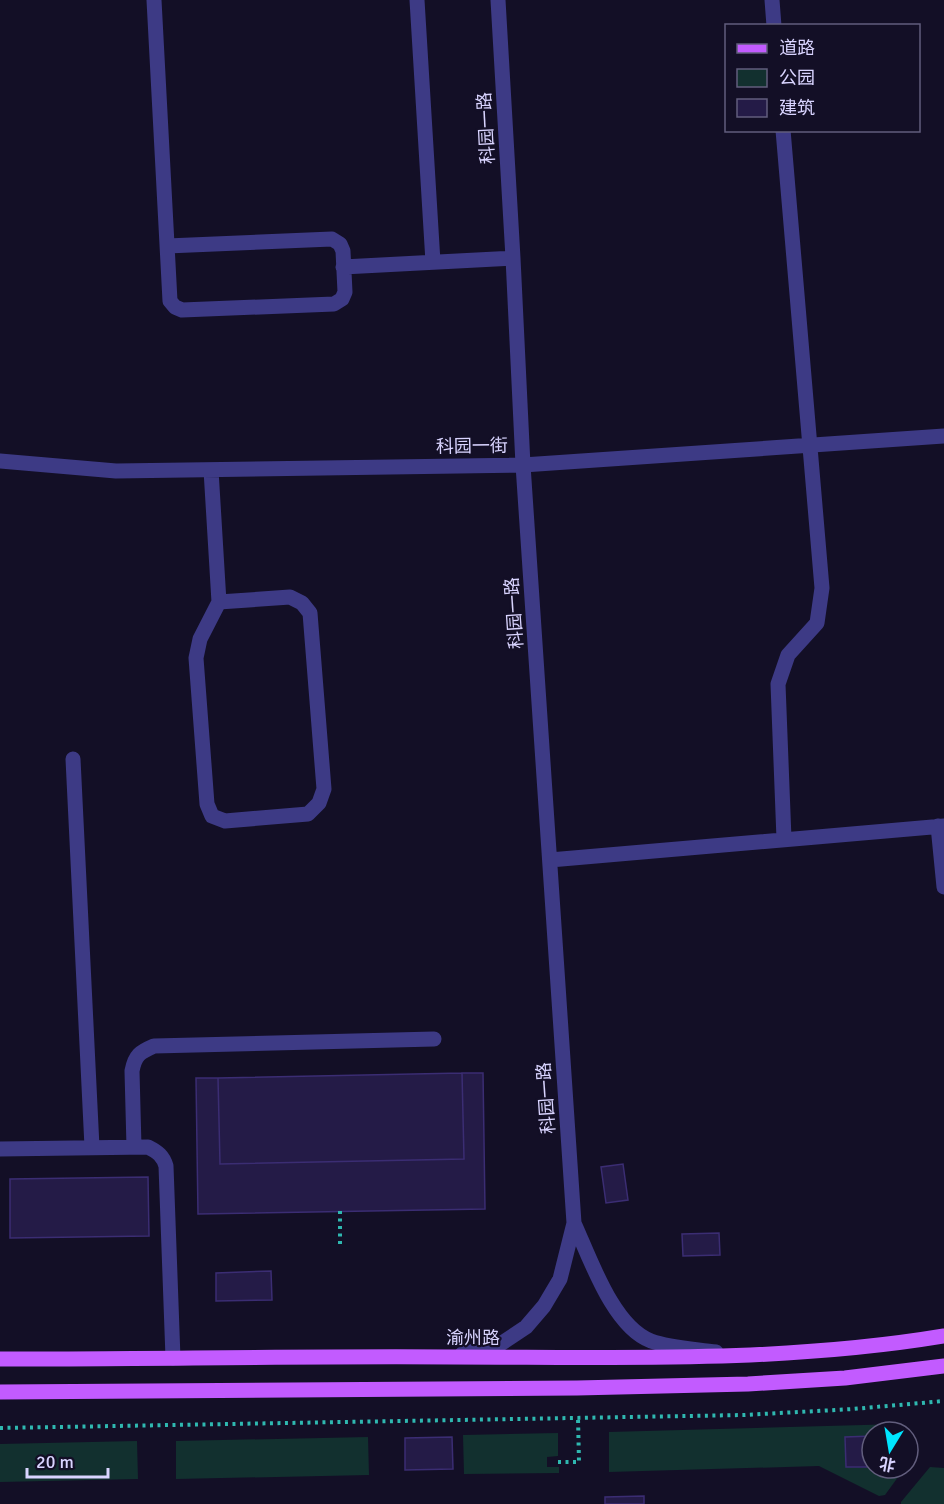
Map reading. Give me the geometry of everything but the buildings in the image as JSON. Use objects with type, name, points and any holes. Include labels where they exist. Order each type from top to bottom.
[{"type":"main road","name":"渝州路","points":[[0,1359],[576,1358],[744,1355],[843,1349],[944,1336]]},
{"type":"main road","points":[[0,1392],[577,1388],[748,1384],[939,1369]]},
{"type":"street","points":[[154,0],[167,246],[170,301],[175,308],[182,310],[334,304],[342,300],[345,292],[343,251],[340,244],[332,239],[167,246]]},
{"type":"street","points":[[417,0],[433,262]]},
{"type":"street","name":"科园一路","points":[[498,0],[523,465],[574,1223]]},
{"type":"street","points":[[772,0],[774,24]]},
{"type":"street","points":[[783,132],[822,588],[817,623],[788,655],[778,684],[784,839]]},
{"type":"street","points":[[344,267],[513,258]]},
{"type":"street","name":"科园一街","points":[[0,461],[116,471],[523,465],[944,436]]},
{"type":"street","points":[[212,470],[219,602],[200,639],[196,658],[207,804],[212,816],[225,821],[308,814],[319,803],[324,789],[310,613],[302,603],[290,597],[219,602]]},
{"type":"street","points":[[73,759],[92,1147]]},
{"type":"street","points":[[550,860],[941,826],[944,887]]},
{"type":"street","points":[[134,1147],[132,1071],[134,1060],[141,1052],[154,1046],[434,1039]]},
{"type":"street","points":[[0,1149],[148,1147],[157,1151],[163,1158],[166,1166],[173,1358]]},
{"type":"street","points":[[574,1223],[609,1299],[628,1327],[650,1341],[744,1355]]},
{"type":"street","points":[[452,1357],[499,1346],[526,1327],[544,1306],[560,1279],[574,1223]]},
{"type":"path","points":[[340,1211],[340,1244]]},
{"type":"path","points":[[0,1428],[744,1415],[944,1401]]},
{"type":"path","points":[[558,1462],[579,1462],[578,1418]]},
{"type":"green space","points":[[860,1425],[860,1436],[845,1437],[846,1467],[860,1467],[860,1480],[896,1480],[885,1495],[879,1496],[819,1466],[609,1472],[609,1432]]},
{"type":"green space","points":[[558,1433],[558,1456],[547,1457],[547,1467],[559,1467],[559,1473],[464,1474],[463,1435]]},
{"type":"green space","points":[[368,1437],[369,1475],[176,1479],[176,1441]]},
{"type":"green space","points":[[137,1441],[138,1479],[0,1482],[0,1444]]},
{"type":"green space","points":[[930,1467],[944,1468],[944,1504],[901,1504]]}]
